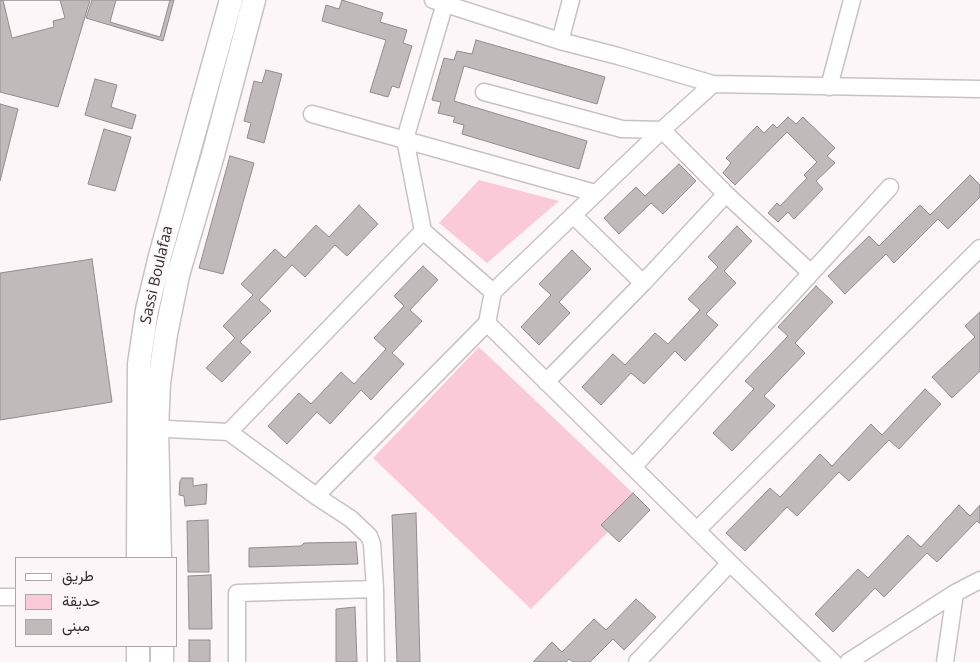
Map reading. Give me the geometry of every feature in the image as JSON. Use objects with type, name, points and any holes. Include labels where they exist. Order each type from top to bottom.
[{"type":"street","name":"Sassi Boulafaa","points":[[138,557],[147,428],[139,364],[147,310],[160,256],[231,0]]},
{"type":"street","points":[[160,557],[147,428],[159,382],[178,275],[254,0]]},
{"type":"street","points":[[560,41],[571,0]]},
{"type":"street","points":[[829,87],[852,0]]},
{"type":"street","points":[[493,292],[423,231],[405,139],[439,2],[560,41],[714,84],[980,89]]},
{"type":"street","points":[[316,496],[487,323],[493,292],[595,193],[714,84]]},
{"type":"street","points":[[484,92],[622,128],[662,130],[726,194],[811,273]]},
{"type":"street","points":[[312,114],[595,193]]},
{"type":"street","points":[[633,467],[890,187]]},
{"type":"street","points":[[546,382],[726,194]]},
{"type":"street","points":[[573,215],[642,283]]},
{"type":"street","points":[[229,432],[423,231]]},
{"type":"street","points":[[697,530],[980,248]]},
{"type":"street","points":[[487,323],[833,662]]},
{"type":"street","points":[[147,428],[229,432],[316,496],[351,519],[368,536],[372,544],[376,589],[376,662]]},
{"type":"street","points":[[637,662],[730,563]]},
{"type":"street","points":[[848,662],[955,593],[980,580]]},
{"type":"street","points":[[237,662],[237,593],[376,589]]},
{"type":"street","points":[[945,662],[955,593]]},
{"type":"street","points":[[0,597],[15,597]]},
{"type":"street","points":[[138,647],[138,662]]},
{"type":"street","points":[[162,647],[162,662]]},
{"type":"green space","points":[[479,180],[559,201],[487,263],[439,223]]},
{"type":"green space","points":[[479,347],[633,493],[601,525],[608,532],[531,609],[373,458]]},
{"type":"building","points":[[0,0],[90,0],[58,107],[0,92]]},
{"type":"building","points":[[3,0],[60,0],[65,18],[53,21],[54,27],[12,38]]},
{"type":"building","points":[[92,0],[174,0],[163,41],[86,18]]},
{"type":"building","points":[[116,0],[170,0],[160,37],[110,22]]},
{"type":"building","points":[[342,0],[383,13],[380,22],[407,30],[403,43],[412,46],[399,88],[392,86],[388,97],[370,92],[386,40],[322,21],[326,5],[339,9]]},
{"type":"building","points":[[476,40],[605,77],[597,104],[464,66],[454,101],[587,141],[579,169],[462,134],[464,125],[453,122],[455,117],[438,113],[441,102],[432,100],[444,58],[454,60],[457,51],[472,54]]},
{"type":"building","points":[[266,70],[282,74],[264,143],[247,138],[251,123],[244,121],[254,81],[262,83]]},
{"type":"building","points":[[95,79],[117,85],[111,107],[136,115],[132,129],[85,115]]},
{"type":"building","points":[[0,104],[18,109],[0,181]]},
{"type":"building","points":[[788,117],[796,124],[803,117],[835,148],[827,156],[835,163],[816,181],[823,189],[794,219],[788,212],[778,222],[768,213],[777,203],[780,206],[807,178],[804,175],[817,162],[787,132],[735,185],[723,173],[731,163],[726,158],[757,126],[764,133],[773,124],[777,128]]},
{"type":"building","points":[[104,129],[131,137],[115,191],[88,184]]},
{"type":"building","points":[[230,156],[254,163],[223,274],[199,268]]},
{"type":"building","points":[[679,164],[696,181],[663,214],[651,203],[619,234],[604,218],[636,187],[645,196]]},
{"type":"building","points":[[970,175],[980,185],[980,197],[948,229],[938,219],[894,263],[886,254],[845,294],[828,276],[869,236],[879,246],[920,205],[930,215]]},
{"type":"building","points":[[359,205],[378,224],[347,256],[335,245],[305,277],[292,265],[259,300],[271,311],[240,342],[251,352],[222,382],[206,368],[235,338],[223,326],[253,295],[241,284],[275,249],[285,258],[316,225],[329,237]]},
{"type":"building","points":[[737,226],[752,241],[724,271],[736,283],[706,314],[718,325],[685,361],[675,351],[644,384],[631,373],[601,405],[582,387],[613,354],[625,365],[655,333],[668,344],[700,310],[688,299],[718,267],[708,257]]},
{"type":"building","points":[[572,250],[591,269],[559,302],[570,313],[539,345],[521,327],[551,295],[539,284]]},
{"type":"building","points":[[92,259],[112,402],[0,420],[0,273]]},
{"type":"building","points":[[423,266],[438,280],[410,310],[422,321],[392,353],[404,364],[371,400],[361,390],[330,424],[317,412],[287,444],[268,426],[299,393],[311,404],[341,372],[354,384],[386,349],[374,338],[404,306],[394,296]]},
{"type":"building","points":[[816,286],[833,302],[795,343],[805,353],[764,396],[775,406],[732,451],[713,433],[754,389],[745,381],[788,336],[778,327]]},
{"type":"building","points":[[980,312],[980,371],[952,398],[932,377],[975,337],[965,326]]},
{"type":"building","points":[[925,389],[941,404],[899,449],[889,440],[849,481],[839,472],[797,516],[787,507],[745,551],[726,533],[770,488],[780,497],[820,454],[832,466],[871,424],[882,435]]},
{"type":"building","points":[[182,478],[193,478],[193,486],[207,484],[206,504],[185,506],[184,496],[179,495]]},
{"type":"building","points":[[633,493],[650,510],[619,542],[601,525]]},
{"type":"building","points":[[959,505],[970,516],[980,505],[980,524],[977,521],[937,562],[927,553],[884,597],[875,588],[833,632],[815,614],[858,569],[868,578],[908,535],[921,547]]},
{"type":"building","points":[[416,513],[420,662],[397,662],[392,515]]},
{"type":"building","points":[[208,520],[209,572],[188,572],[187,521]]},
{"type":"building","points":[[356,542],[358,564],[249,567],[249,548],[301,546],[304,543]]},
{"type":"building","points":[[211,575],[212,629],[189,629],[188,576]]},
{"type":"building","points":[[636,599],[656,617],[624,650],[613,639],[590,662],[573,662],[569,659],[566,662],[533,662],[552,642],[562,652],[594,619],[606,630]]},
{"type":"building","points":[[355,607],[357,662],[336,662],[336,609]]},
{"type":"building","points":[[189,640],[210,640],[210,662],[189,662]]}]
